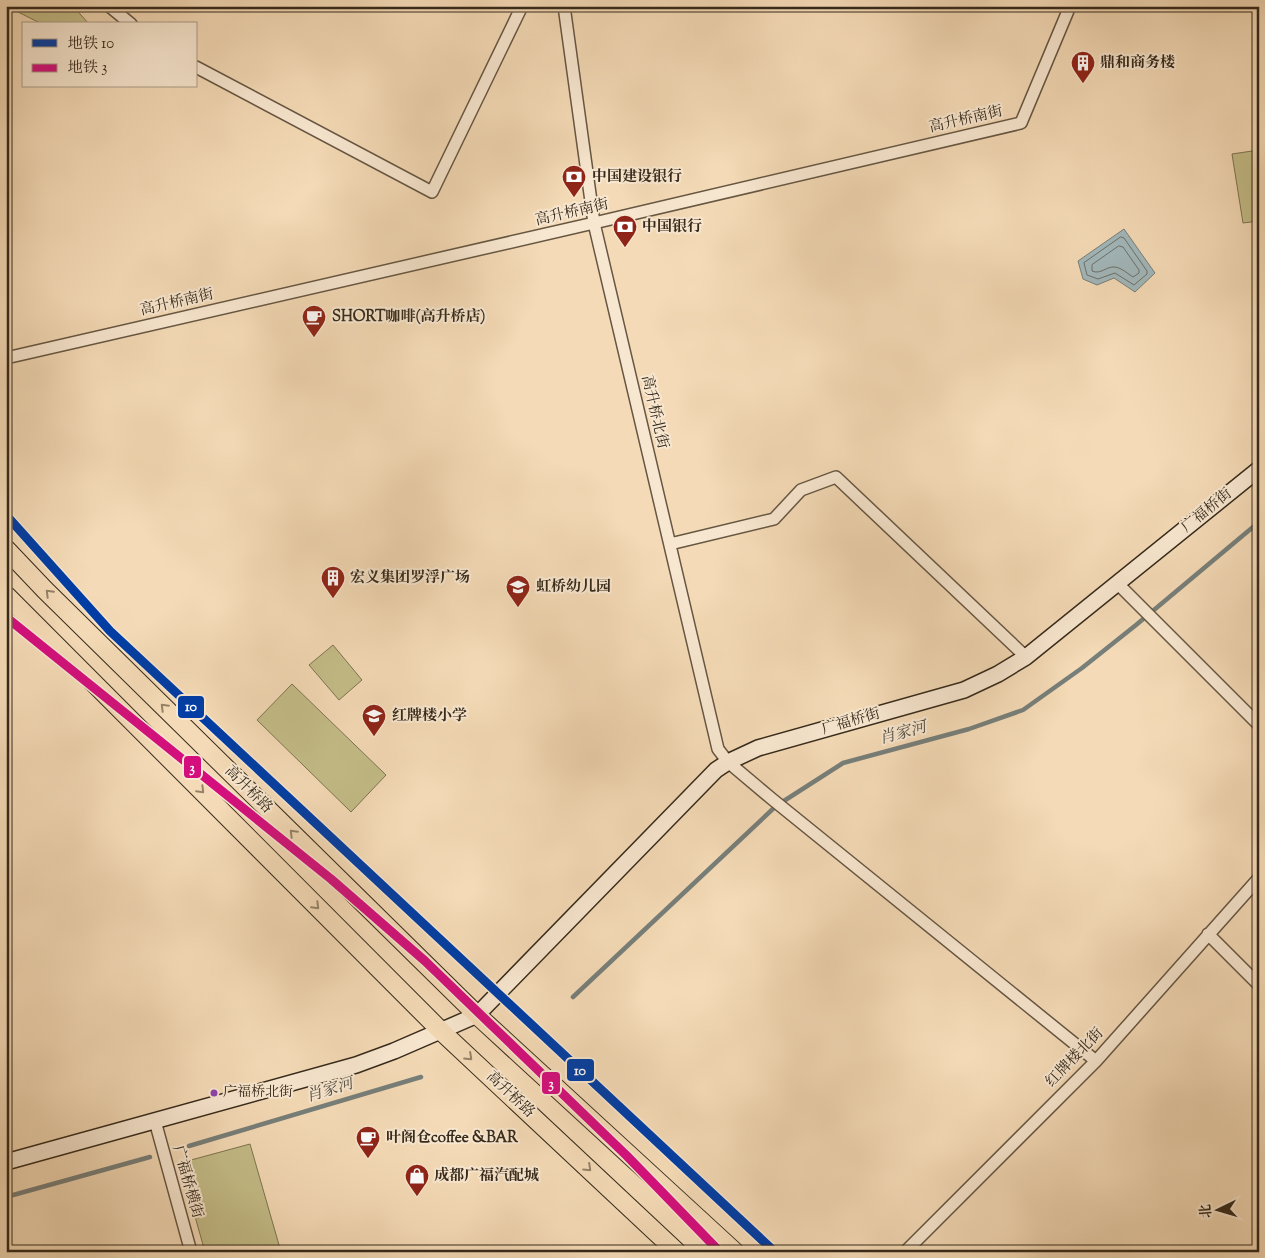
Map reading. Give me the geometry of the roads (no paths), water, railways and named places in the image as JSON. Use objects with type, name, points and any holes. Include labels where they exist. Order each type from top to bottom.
[{"type":"main road","name":"广福桥街","points":[[477,1015],[709,777],[728,762],[758,748],[964,690],[998,674],[1026,657],[1259,469]]},
{"type":"main road","name":"高升桥路","points":[[6,549],[59,604],[477,1015],[735,1252]]},
{"type":"main road","name":"高升桥路","points":[[6,595],[441,1031],[677,1252]]},
{"type":"main road","points":[[6,1162],[356,1065],[477,1015]]},
{"type":"street","points":[[109,6],[129,22]]},
{"type":"street","points":[[198,68],[432,192],[522,6]]},
{"type":"street","name":"高升桥北街","points":[[564,6],[594,223],[718,749],[728,762],[772,799],[1096,1060]]},
{"type":"street","name":"高升桥南街","points":[[6,358],[1021,123],[1070,6]]},
{"type":"street","points":[[670,544],[774,519],[801,490],[836,477],[1026,657]]},
{"type":"street","points":[[1117,583],[1259,725]]},
{"type":"street","name":"红牌楼北街","points":[[905,1252],[1096,1060],[1259,878]]},
{"type":"street","points":[[1208,934],[1259,985]]},
{"type":"street","name":"广福桥横街","points":[[155,1121],[191,1252]]},
{"type":"water","points":[[1124,229],[1155,273],[1135,292],[1114,278],[1097,285],[1083,279],[1078,261]]},
{"type":"waterway","name":"肖家河","points":[[573,997],[776,806],[843,763],[969,729],[1023,710],[1082,668],[1136,625],[1259,522]]},
{"type":"waterway","name":"肖家河","points":[[189,1146],[421,1077]]},
{"type":"waterway","name":"肖家河","points":[[6,1197],[150,1157]]},
{"type":"metro line","name":"10","points":[[6,515],[110,631],[775,1252]]},
{"type":"metro line","name":"3","points":[[6,617],[331,879],[425,961],[627,1156],[720,1252]]},
{"type":"place","name":"鼎和商务楼","points":[[1083,84]]},
{"type":"place","name":"中国建设银行","points":[[574,198]]},
{"type":"place","name":"中国银行","points":[[625,248]]},
{"type":"place","name":"SHORT咖啡(高升桥店)","points":[[314,338]]},
{"type":"place","name":"宏义集团罗浮广场","points":[[333,599]]},
{"type":"place","name":"虹桥幼儿园","points":[[518,608]]},
{"type":"place","name":"红牌楼小学","points":[[374,737]]},
{"type":"place","name":"广福桥北街","points":[[214,1093]]},
{"type":"place","name":"叶阁仓coffee &BAR","points":[[368,1159]]},
{"type":"place","name":"成都广福汽配城","points":[[417,1197]]}]
